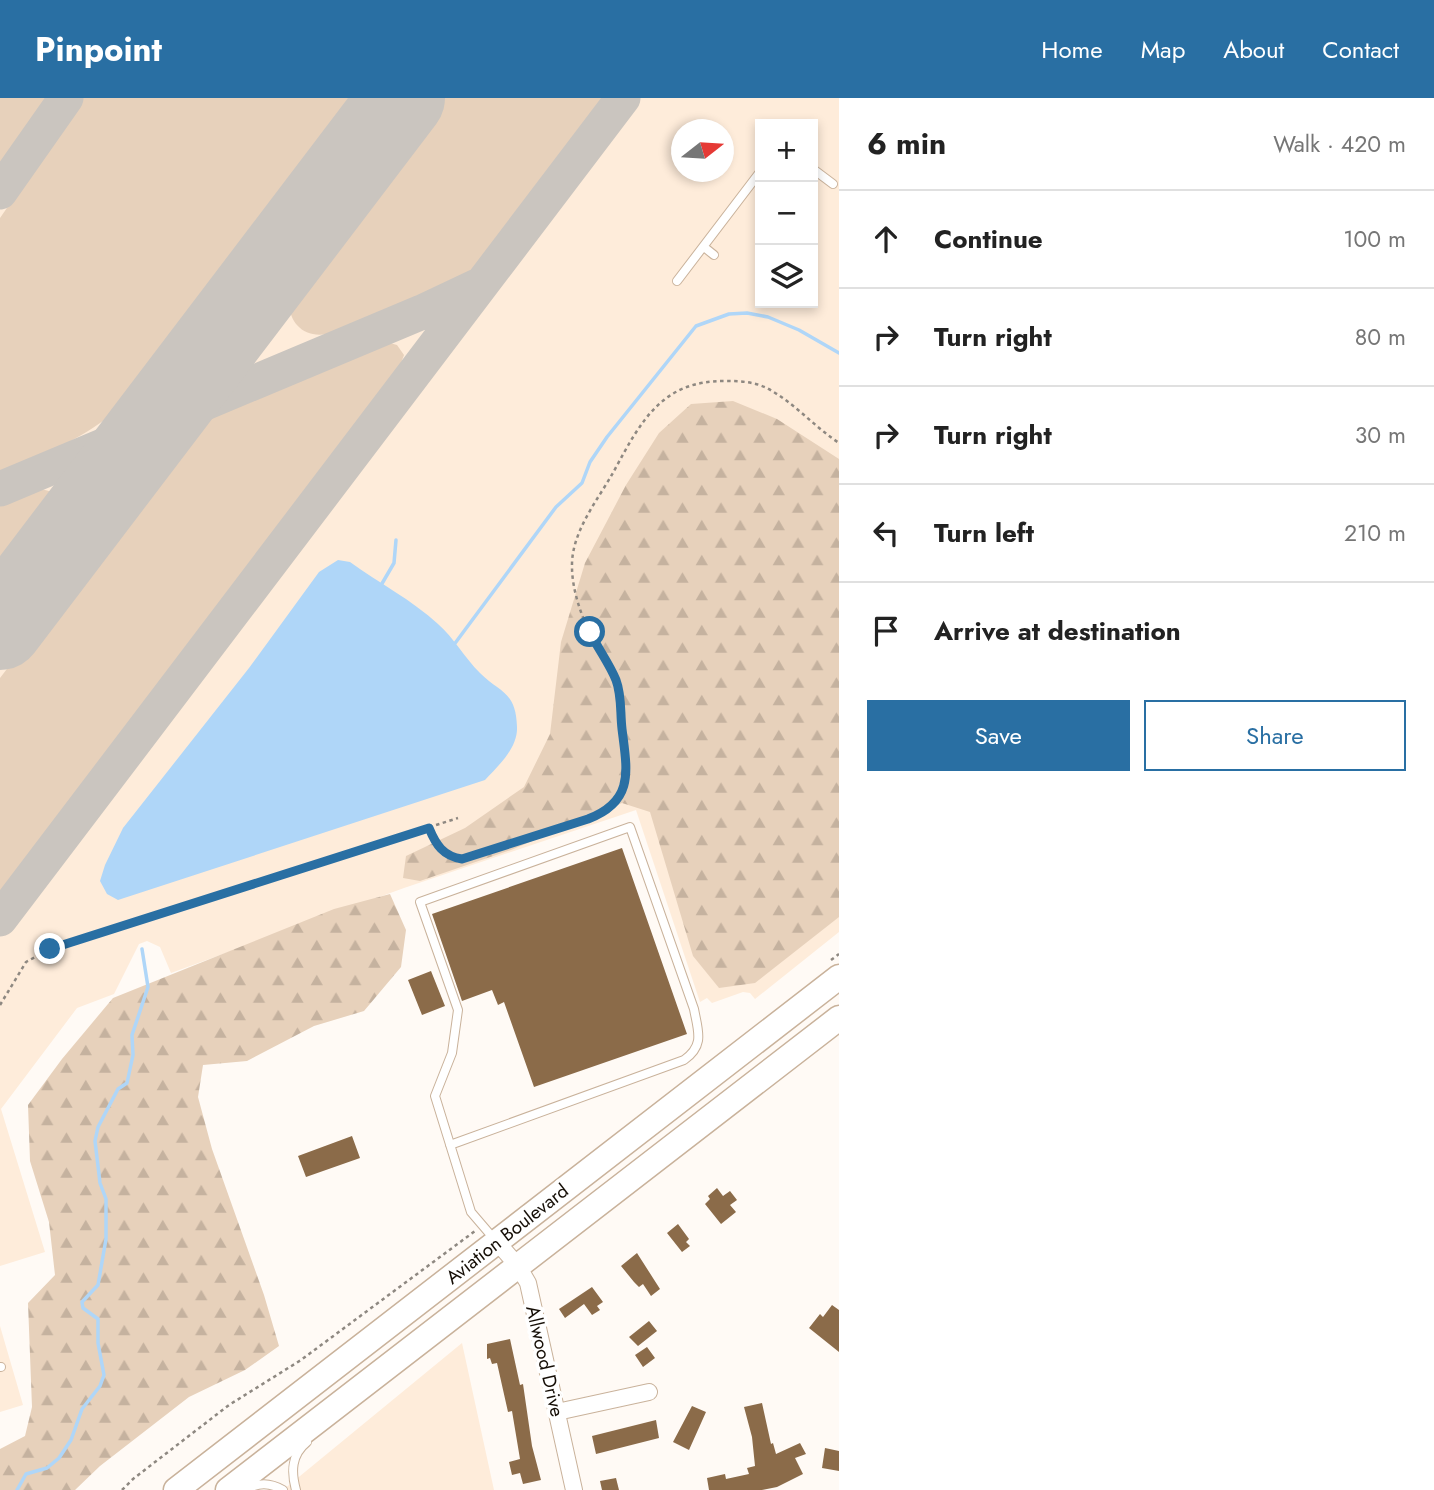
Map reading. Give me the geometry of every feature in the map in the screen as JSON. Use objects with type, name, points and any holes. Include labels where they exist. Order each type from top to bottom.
[{"type":"main road","name":"Aviation Boulevard","points":[[176,1490],[839,977]]},
{"type":"main road","name":"Aviation Boulevard","points":[[228,1490],[839,1018]]},
{"type":"street","name":"Allwood Drive","points":[[497,1242],[518,1266],[528,1283],[574,1490]]},
{"type":"street","points":[[557,1412],[649,1392]]},
{"type":"lane","points":[[818,173],[833,184]]},
{"type":"lane","points":[[677,281],[755,179]]},
{"type":"lane","points":[[704,247],[714,256]]},
{"type":"lane","points":[[450,1145],[684,1060],[694,1053],[698,1044],[694,1009],[630,827],[420,902],[458,1010],[452,1053],[435,1096],[450,1145],[471,1212],[497,1242]]},
{"type":"lane","points":[[341,1416],[378,1374]]},
{"type":"lane","points":[[296,1490],[292,1475],[294,1459],[312,1439]]},
{"type":"lane","points":[[246,1490],[253,1485],[267,1484],[283,1490]]},
{"type":"path","points":[[429,828],[439,848],[449,857],[462,859],[597,816],[620,797],[627,771],[620,696],[611,670],[594,641],[579,603],[572,577],[572,556],[584,523],[639,426],[657,404],[691,385],[720,381],[749,382],[770,389],[785,399],[839,443]]},
{"type":"path","points":[[0,1005],[26,962],[50,949],[457,818]]},
{"type":"shaded area","points":[[0,98],[839,98],[839,932],[755,999],[750,993],[743,992],[712,1003],[707,998],[700,1002],[636,810],[404,888],[171,973],[160,947],[147,941],[139,944],[114,994],[77,1008],[1,1109],[45,1252],[0,1266]]},
{"type":"shaded area","points":[[0,1326],[23,1405],[0,1412]]},
{"type":"shaded area","points":[[462,1343],[494,1490],[283,1490]]},
{"type":"green space","points":[[0,98],[48,98],[0,167]]},
{"type":"green space","points":[[83,98],[367,98],[159,368],[136,392],[112,414],[86,432],[0,472],[0,218]]},
{"type":"green space","points":[[439,98],[605,98],[473,271],[327,334],[317,335],[302,330],[292,318],[289,301],[291,292]]},
{"type":"green space","points":[[377,345],[397,345],[404,355],[398,371],[0,896],[0,678],[194,425]]},
{"type":"green space","points":[[733,401],[777,419],[839,459],[839,917],[755,983],[719,988],[693,956],[650,812],[622,803],[511,850],[420,881],[403,878],[406,856],[465,828],[524,787],[550,734],[561,642],[585,563],[626,485],[659,433],[691,404]]},
{"type":"green space","points":[[41,489],[53,492],[57,502],[54,510],[0,581],[0,504]]},
{"type":"green space","points":[[390,894],[406,930],[401,967],[364,1011],[314,1026],[247,1061],[203,1065],[198,1097],[212,1149],[264,1295],[279,1346],[245,1370],[189,1397],[100,1466],[75,1490],[0,1490],[0,1449],[25,1436],[32,1407],[28,1303],[55,1275],[49,1222],[30,1161],[28,1105],[113,998],[334,909]]},
{"type":"water","points":[[338,560],[350,562],[428,615],[449,635],[480,673],[506,694],[514,706],[517,727],[514,742],[506,756],[485,780],[118,900],[107,894],[100,881],[123,828],[249,668],[319,572]]},
{"type":"building","points":[[622,848],[687,1034],[534,1087],[504,1002],[498,1005],[492,990],[462,1001],[432,914]]},
{"type":"building","points":[[431,971],[445,1006],[422,1015],[408,980]]},
{"type":"building","points":[[352,1136],[360,1158],[306,1177],[298,1156]]},
{"type":"building","points":[[717,1188],[723,1196],[730,1191],[737,1200],[730,1205],[736,1212],[721,1224],[705,1204],[710,1199],[708,1196]]},
{"type":"building","points":[[678,1224],[689,1239],[686,1242],[690,1246],[682,1252],[667,1233]]},
{"type":"building","points":[[637,1253],[660,1289],[651,1296],[643,1284],[639,1287],[621,1266]]},
{"type":"building","points":[[592,1287],[603,1302],[597,1306],[600,1310],[592,1315],[584,1304],[565,1318],[559,1309]]},
{"type":"building","points":[[832,1305],[839,1310],[839,1352],[809,1328],[820,1314],[823,1317]]},
{"type":"building","points":[[649,1321],[657,1331],[638,1346],[629,1337]]},
{"type":"building","points":[[510,1339],[520,1385],[523,1384],[532,1446],[541,1480],[523,1484],[520,1473],[512,1475],[509,1462],[520,1459],[512,1411],[508,1412],[497,1363],[492,1364],[490,1358],[487,1359],[487,1344]]},
{"type":"building","points":[[647,1347],[655,1358],[643,1367],[635,1355]]},
{"type":"building","points":[[762,1403],[771,1444],[773,1443],[776,1454],[800,1443],[806,1454],[795,1458],[803,1474],[777,1487],[762,1490],[709,1490],[707,1478],[725,1474],[726,1479],[749,1474],[747,1468],[755,1466],[752,1437],[744,1407]]},
{"type":"building","points":[[692,1406],[706,1412],[689,1450],[673,1442]]},
{"type":"building","points":[[656,1420],[659,1438],[596,1454],[592,1436]]},
{"type":"building","points":[[825,1448],[839,1451],[839,1471],[822,1468]]},
{"type":"building","points":[[616,1478],[619,1490],[602,1490],[600,1481]]},
{"type":"waterway","points":[[453,646],[556,507],[582,483],[590,462],[607,437],[696,326],[729,314],[747,313],[768,317],[799,330],[839,353]]},
{"type":"waterway","points":[[380,587],[394,563],[396,540]]},
{"type":"waterway","points":[[17,1490],[26,1474],[47,1468],[59,1458],[71,1440],[82,1409],[100,1386],[104,1375],[98,1343],[98,1319],[83,1308],[82,1302],[98,1285],[106,1239],[106,1199],[100,1183],[95,1141],[98,1127],[118,1089],[127,1083],[133,1055],[132,1035],[148,987],[142,949]]},
{"type":"taxiway","points":[[0,192],[66,98]]},
{"type":"taxiway","points":[[0,919],[623,98]]},
{"type":"taxiway","points":[[0,489],[422,312],[477,286]]},
{"type":"runway","points":[[0,627],[402,98]]},
{"type":"route","points":[[50,949],[429,828],[439,848],[449,857],[462,859],[597,816],[620,797],[627,771],[618,687],[590,632]]}]
